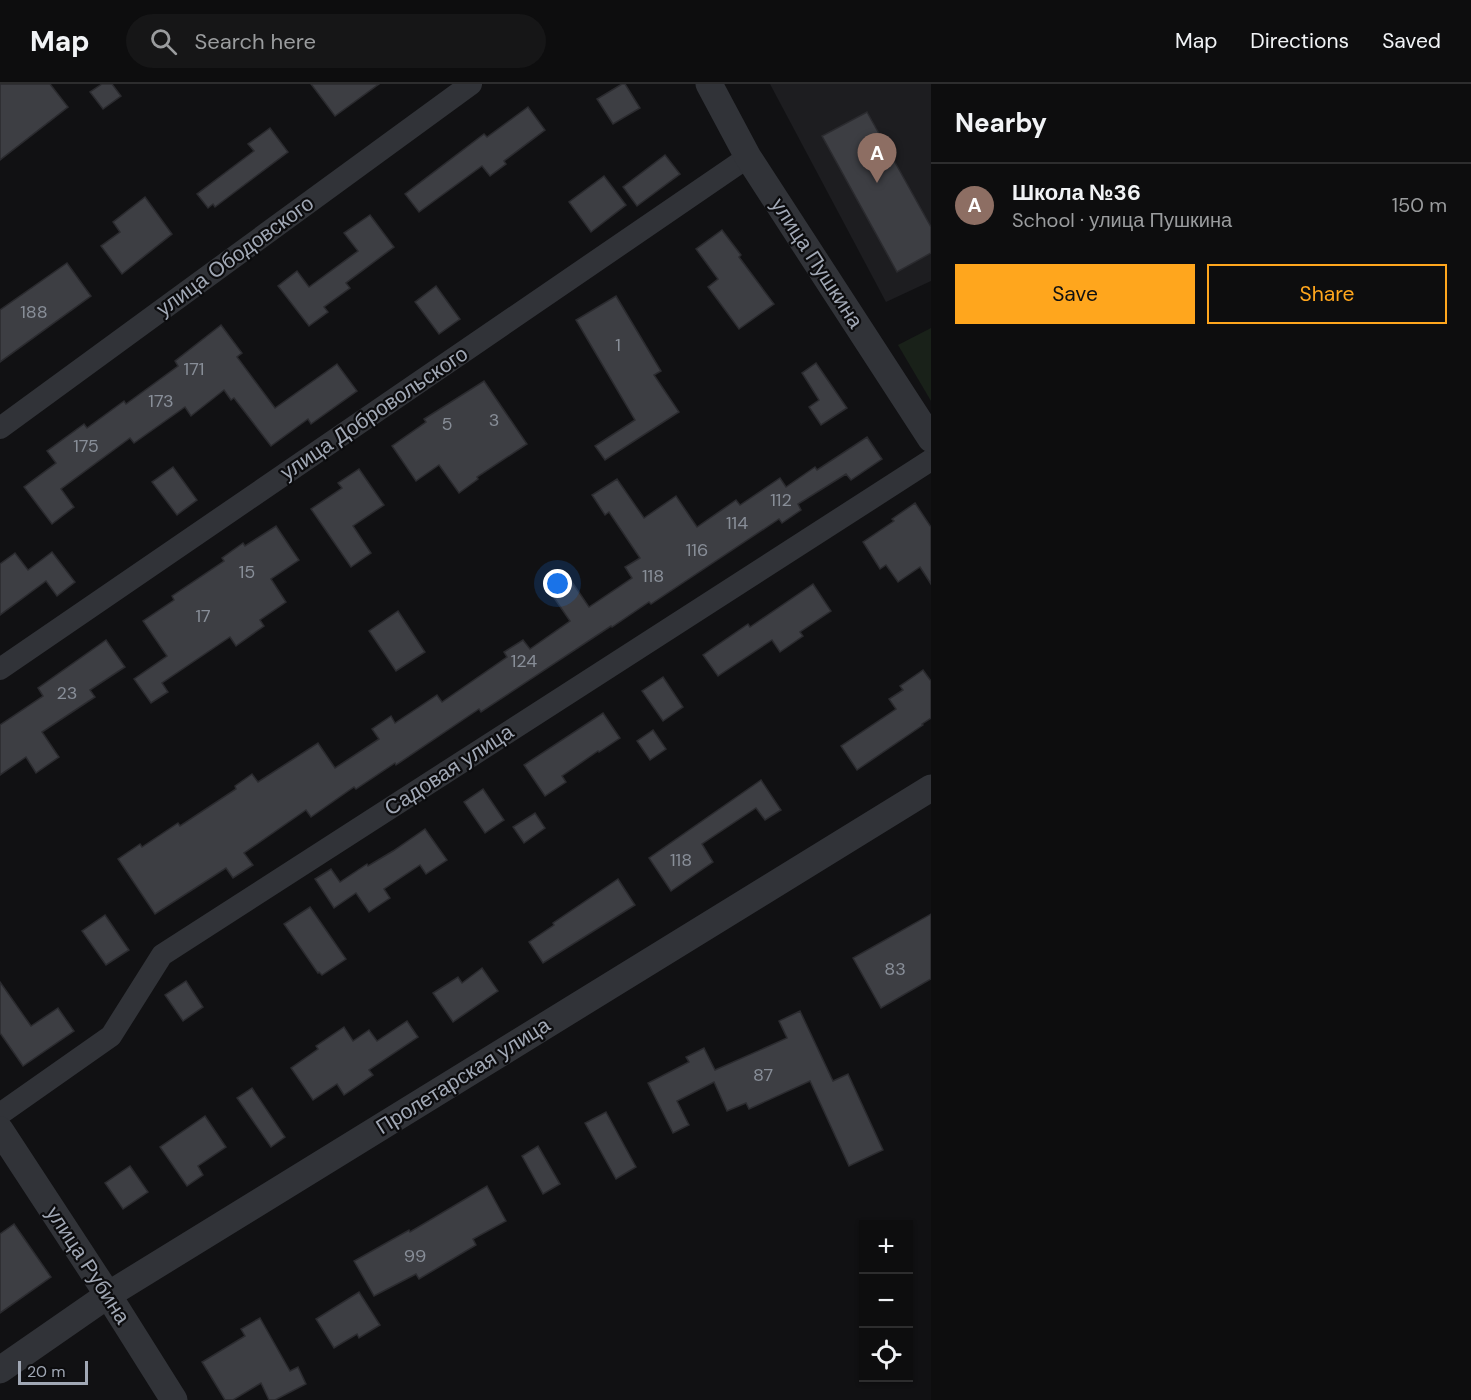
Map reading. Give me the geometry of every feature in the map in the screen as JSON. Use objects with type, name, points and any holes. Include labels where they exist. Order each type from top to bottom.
[{"type":"street","name":"улица Ободовского","points":[[0,428],[471,84]]},
{"type":"street","name":"улица Пушкина","points":[[708,84],[748,157],[931,439]]},
{"type":"street","name":"улица Добровольского","points":[[0,669],[748,157]]},
{"type":"street","name":"Садовая улица","points":[[0,1114],[111,1036],[162,955],[931,460]]},
{"type":"street","name":"Пролетарская улица","points":[[0,1370],[108,1295],[931,788]]},
{"type":"street","name":"улица Рубина","points":[[0,1131],[174,1400]]},
{"type":"shaded area","points":[[770,84],[931,84],[931,281],[886,302]]},
{"type":"shaded area","points":[[931,328],[931,401],[898,345]]},
{"type":"building","points":[[0,84],[50,84],[68,107],[0,160]]},
{"type":"building","points":[[102,84],[112,84],[121,96],[103,109],[90,92]]},
{"type":"building","points":[[311,84],[379,84],[335,116]]},
{"type":"building","points":[[625,84],[640,108],[613,124],[597,99]]},
{"type":"building","points":[[528,107],[545,130],[504,161],[506,164],[490,176],[482,166],[419,212],[405,194],[484,134],[487,137]]},
{"type":"building","points":[[867,112],[931,227],[931,253],[897,272],[822,136]]},
{"type":"building","points":[[270,128],[288,152],[215,207],[213,204],[208,208],[197,194],[254,151],[248,144]]},
{"type":"building","points":[[665,155],[680,174],[637,206],[623,187]]},
{"type":"building","points":[[604,176],[626,205],[591,232],[569,202]]},
{"type":"building","points":[[145,197],[172,234],[122,274],[101,246],[120,232],[113,222]]},
{"type":"building","points":[[370,215],[394,247],[346,283],[350,288],[324,307],[328,312],[309,326],[278,286],[297,271],[309,287],[358,251],[344,233]]},
{"type":"building","points":[[722,230],[774,304],[739,329],[708,287],[718,279],[696,249]]},
{"type":"building","points":[[67,263],[91,296],[0,362],[0,310]]},
{"type":"building","points":[[436,286],[460,319],[439,334],[415,302]]},
{"type":"building","points":[[616,296],[661,371],[654,375],[679,412],[605,460],[595,446],[635,420],[576,320]]},
{"type":"building","points":[[221,325],[242,353],[237,357],[275,408],[337,364],[357,391],[311,424],[308,419],[271,446],[234,398],[231,400],[224,390],[191,416],[185,407],[134,443],[130,438],[61,489],[74,507],[52,524],[24,487],[56,463],[47,451],[84,424],[87,428],[124,401],[126,404],[178,366],[175,361]]},
{"type":"building","points":[[816,363],[847,408],[821,425],[809,407],[819,400],[802,373]]},
{"type":"building","points":[[484,381],[527,444],[477,477],[478,479],[459,493],[439,465],[416,481],[392,446],[426,422],[424,419]]},
{"type":"building","points":[[867,437],[882,459],[851,480],[846,474],[798,504],[801,510],[782,523],[779,519],[651,604],[649,602],[481,712],[479,709],[396,765],[395,763],[356,789],[354,787],[311,817],[306,810],[244,853],[253,865],[233,878],[226,868],[155,914],[118,859],[140,844],[142,847],[178,823],[180,826],[236,789],[235,786],[252,774],[258,782],[318,743],[335,768],[379,739],[372,729],[391,716],[395,723],[437,695],[442,702],[507,657],[504,652],[523,640],[530,649],[570,621],[550,592],[570,579],[589,607],[632,578],[625,567],[640,558],[609,512],[605,515],[592,495],[617,479],[644,518],[676,496],[697,527],[736,500],[740,505],[780,478],[786,487],[815,467],[817,470]]},
{"type":"building","points":[[173,467],[197,500],[177,515],[152,482]]},
{"type":"building","points":[[359,469],[384,505],[353,526],[371,553],[351,567],[311,509],[342,488],[338,483]]},
{"type":"building","points":[[915,503],[931,527],[931,584],[920,567],[898,582],[886,565],[880,569],[863,542],[894,521],[892,519]]},
{"type":"building","points":[[276,526],[299,560],[271,579],[286,602],[260,620],[264,626],[236,646],[230,637],[162,683],[168,692],[151,703],[134,679],[167,656],[143,621],[174,600],[172,596],[224,561],[222,558],[243,543],[245,546]]},
{"type":"building","points":[[52,552],[75,582],[57,596],[46,581],[0,615],[0,564],[15,553],[28,570]]},
{"type":"building","points":[[813,584],[831,611],[800,632],[803,636],[780,652],[772,640],[718,676],[703,655],[748,624],[750,627]]},
{"type":"building","points":[[398,611],[425,652],[396,671],[369,631]]},
{"type":"building","points":[[106,640],[125,667],[90,690],[95,697],[42,732],[59,757],[36,773],[26,757],[0,775],[0,725],[43,696],[38,688]]},
{"type":"building","points":[[923,670],[931,681],[931,718],[857,770],[841,746],[896,709],[889,699],[903,690],[900,686]]},
{"type":"building","points":[[663,677],[683,707],[663,721],[642,691]]},
{"type":"building","points":[[603,713],[620,738],[562,776],[566,782],[545,796],[524,765]]},
{"type":"building","points":[[653,730],[666,749],[650,760],[637,741]]},
{"type":"building","points":[[761,780],[781,810],[765,820],[756,808],[702,844],[713,862],[671,891],[649,858]]},
{"type":"building","points":[[483,789],[504,820],[485,833],[464,802]]},
{"type":"building","points":[[535,813],[545,828],[524,843],[513,827]]},
{"type":"building","points":[[425,829],[447,860],[426,874],[420,865],[384,889],[390,898],[369,912],[356,893],[334,908],[315,879],[331,869],[340,882]]},
{"type":"building","points":[[618,879],[635,905],[543,963],[529,942]]},
{"type":"building","points":[[310,907],[346,959],[322,975],[318,973],[284,924]]},
{"type":"building","points":[[931,914],[931,979],[881,1008],[853,958]]},
{"type":"building","points":[[105,915],[129,950],[106,965],[82,931]]},
{"type":"building","points":[[482,968],[498,991],[453,1022],[433,993],[458,977],[462,983]]},
{"type":"building","points":[[186,981],[203,1007],[183,1021],[165,995]]},
{"type":"building","points":[[0,982],[31,1026],[58,1008],[74,1031],[23,1066],[0,1033]]},
{"type":"building","points":[[800,1011],[833,1081],[848,1074],[883,1150],[849,1166],[810,1081],[749,1109],[746,1103],[727,1111],[714,1082],[677,1101],[689,1125],[673,1133],[648,1083],[689,1062],[686,1057],[704,1048],[715,1070],[787,1038],[779,1021]]},
{"type":"building","points":[[407,1021],[418,1037],[369,1070],[373,1075],[344,1095],[337,1084],[313,1100],[291,1068],[318,1049],[316,1046],[344,1027],[353,1041],[369,1030],[377,1041]]},
{"type":"building","points":[[252,1088],[285,1137],[271,1147],[237,1098]]},
{"type":"building","points":[[606,1112],[636,1167],[616,1179],[585,1123]]},
{"type":"building","points":[[205,1116],[226,1147],[198,1166],[203,1175],[187,1186],[160,1147]]},
{"type":"building","points":[[538,1146],[560,1184],[543,1194],[522,1156]]},
{"type":"building","points":[[130,1166],[148,1192],[123,1209],[105,1183]]},
{"type":"building","points":[[487,1186],[506,1221],[473,1239],[476,1245],[419,1279],[416,1274],[374,1296],[354,1261],[409,1230],[410,1232]]},
{"type":"building","points":[[14,1224],[51,1277],[0,1313],[0,1234]]},
{"type":"building","points":[[359,1292],[380,1325],[359,1338],[357,1334],[334,1348],[316,1319]]},
{"type":"building","points":[[260,1318],[290,1371],[298,1367],[306,1384],[275,1400],[269,1400],[261,1383],[233,1400],[225,1400],[202,1362],[245,1336],[241,1329]]},
{"type":"place","name":"Школа №36","points":[[877,183]]}]
